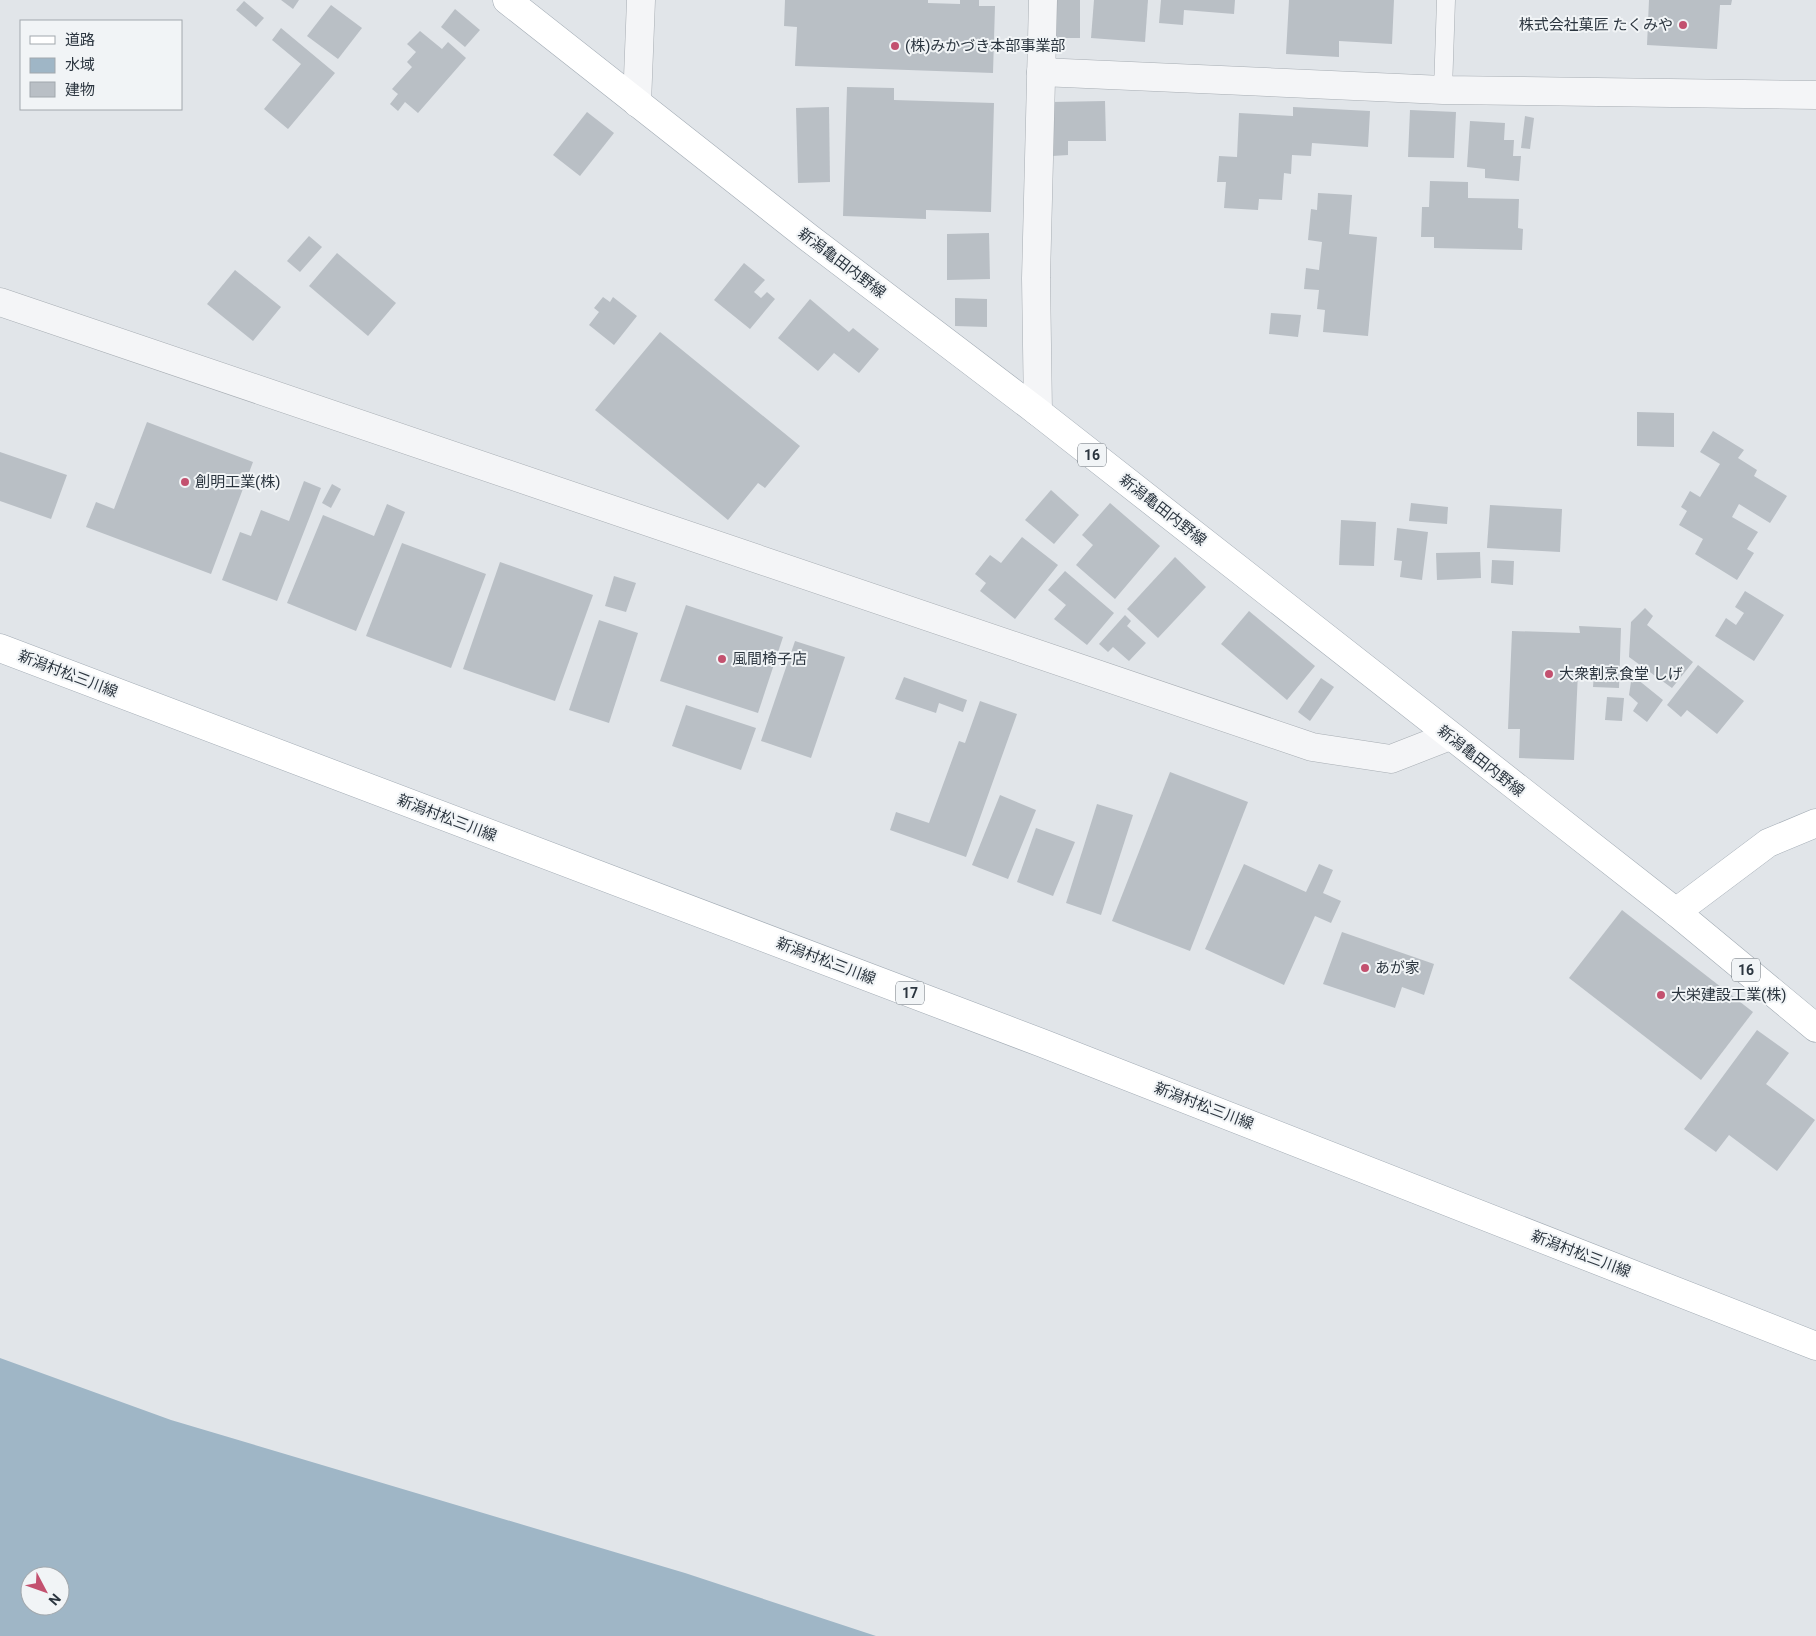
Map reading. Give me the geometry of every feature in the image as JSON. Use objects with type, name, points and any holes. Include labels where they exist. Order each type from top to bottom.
[{"type":"main road","name":"新潟亀田内野線","points":[[507,0],[809,238],[1038,412],[1676,912],[1816,1028]]},
{"type":"main road","name":"新潟村松三川線","points":[[0,648],[1033,1039],[1816,1346]]},
{"type":"main road","points":[[1676,912],[1768,843],[1816,823]]},
{"type":"street","points":[[637,103],[641,0]]},
{"type":"street","points":[[1038,412],[1036,278],[1043,0]]},
{"type":"street","points":[[1041,72],[1443,90],[1816,95]]},
{"type":"street","points":[[0,302],[1312,747],[1391,759],[1450,736]]},
{"type":"lane","points":[[1443,90],[1446,0]]},
{"type":"water","points":[[0,1358],[171,1420],[685,1573],[876,1636],[0,1636]]},
{"type":"building","points":[[281,0],[299,0],[293,9]]},
{"type":"building","name":"(株)みかづき本部事業部","points":[[785,0],[928,0],[928,3],[960,4],[960,0],[979,0],[979,6],[995,6],[993,73],[795,66],[797,27],[784,26]]},
{"type":"building","points":[[1053,0],[1080,0],[1080,38],[1052,38]]},
{"type":"building","points":[[1094,0],[1148,0],[1145,42],[1091,38]]},
{"type":"building","points":[[1161,0],[1235,0],[1234,14],[1184,10],[1183,25],[1159,23]]},
{"type":"building","points":[[1289,0],[1394,0],[1392,44],[1339,41],[1339,57],[1286,54]]},
{"type":"building","name":"株式会社菓匠 たくみや","points":[[1649,0],[1732,0],[1731,5],[1720,5],[1717,49],[1647,45]]},
{"type":"building","points":[[244,1],[264,18],[256,27],[236,10]]},
{"type":"building","points":[[331,5],[362,28],[338,59],[307,36]]},
{"type":"building","points":[[455,9],[480,30],[465,47],[441,27]]},
{"type":"building","points":[[281,28],[335,73],[288,129],[264,109],[301,64],[272,40]]},
{"type":"building","points":[[420,31],[442,49],[448,42],[466,58],[418,113],[405,102],[398,111],[390,104],[398,94],[392,89],[412,67],[407,62],[416,52],[407,44]]},
{"type":"building","points":[[847,87],[894,88],[894,100],[994,103],[991,212],[926,210],[926,219],[843,216]]},
{"type":"building","points":[[1105,101],[1106,141],[1068,141],[1068,155],[1052,156],[1051,102]]},
{"type":"building","points":[[829,107],[830,182],[798,183],[796,108]]},
{"type":"building","points":[[1293,107],[1370,111],[1368,147],[1312,143],[1311,156],[1292,155],[1291,174],[1284,173],[1282,200],[1259,199],[1258,210],[1224,208],[1226,182],[1217,182],[1219,156],[1237,157],[1239,113],[1293,116]]},
{"type":"building","points":[[1410,110],[1456,112],[1454,158],[1408,157]]},
{"type":"building","points":[[587,112],[614,133],[580,176],[553,155]]},
{"type":"building","points":[[1525,116],[1534,118],[1530,149],[1521,148]]},
{"type":"building","points":[[1470,121],[1505,123],[1504,140],[1514,140],[1513,156],[1521,156],[1519,181],[1485,178],[1485,169],[1467,167]]},
{"type":"building","points":[[1430,181],[1468,182],[1468,198],[1519,199],[1518,228],[1523,229],[1522,250],[1434,248],[1434,237],[1421,237],[1422,207],[1429,207]]},
{"type":"building","points":[[1318,193],[1352,195],[1349,234],[1377,237],[1368,336],[1323,332],[1325,310],[1317,309],[1319,290],[1304,289],[1306,268],[1319,270],[1322,242],[1308,240],[1311,209],[1317,210]]},
{"type":"building","points":[[989,233],[990,279],[947,280],[947,234]]},
{"type":"building","points":[[309,236],[322,247],[300,272],[287,261]]},
{"type":"building","points":[[337,253],[396,303],[368,336],[309,286]]},
{"type":"building","points":[[744,263],[765,280],[754,292],[761,298],[767,292],[775,299],[750,329],[714,300]]},
{"type":"building","points":[[235,270],[281,307],[253,341],[207,304]]},
{"type":"building","points":[[603,297],[610,302],[613,297],[637,316],[614,345],[589,325],[599,312],[594,308]]},
{"type":"building","points":[[955,298],[987,299],[987,327],[955,326]]},
{"type":"building","points":[[810,299],[849,332],[853,328],[879,349],[859,373],[834,353],[818,371],[778,338]]},
{"type":"building","points":[[1271,313],[1301,315],[1298,337],[1269,334]]},
{"type":"building","points":[[660,332],[800,446],[765,488],[758,483],[728,520],[595,410]]},
{"type":"building","points":[[1637,412],[1674,413],[1674,447],[1637,446]]},
{"type":"building","name":"創明工業(株)","points":[[147,422],[253,462],[211,574],[86,527],[96,502],[114,509]]},
{"type":"building","points":[[1713,431],[1744,450],[1738,458],[1757,470],[1754,476],[1787,496],[1770,523],[1739,504],[1732,517],[1758,532],[1747,549],[1754,553],[1737,580],[1695,554],[1703,539],[1679,525],[1687,511],[1681,507],[1690,491],[1700,497],[1720,464],[1700,452]]},
{"type":"building","points":[[0,452],[67,475],[51,519],[0,501]]},
{"type":"building","points":[[304,481],[321,488],[277,601],[222,580],[240,532],[251,536],[261,510],[289,521]]},
{"type":"building","points":[[332,484],[341,489],[331,508],[322,503]]},
{"type":"building","points":[[1051,490],[1079,515],[1054,544],[1025,520]]},
{"type":"building","points":[[1110,503],[1160,546],[1115,599],[1076,565],[1093,545],[1082,535]]},
{"type":"building","points":[[1411,503],[1448,507],[1447,524],[1409,521]]},
{"type":"building","points":[[387,504],[405,512],[356,631],[287,603],[323,515],[374,536]]},
{"type":"building","points":[[1490,505],[1562,509],[1560,552],[1487,548]]},
{"type":"building","points":[[1341,520],[1376,522],[1374,566],[1339,565]]},
{"type":"building","points":[[1397,528],[1428,532],[1422,580],[1400,577],[1402,561],[1394,560]]},
{"type":"building","points":[[1022,537],[1058,565],[1015,619],[980,591],[986,583],[975,574],[990,555],[1001,563]]},
{"type":"building","points":[[402,543],[486,574],[451,668],[366,636]]},
{"type":"building","points":[[1480,552],[1481,578],[1437,580],[1436,553]]},
{"type":"building","points":[[1175,557],[1206,587],[1158,638],[1127,609]]},
{"type":"building","points":[[1492,560],[1514,561],[1513,585],[1491,583]]},
{"type":"building","points":[[500,562],[593,595],[555,701],[463,669]]},
{"type":"building","points":[[1065,571],[1114,613],[1087,645],[1054,619],[1066,605],[1048,590]]},
{"type":"building","points":[[614,576],[636,583],[626,612],[605,606]]},
{"type":"building","points":[[1745,591],[1784,615],[1754,661],[1715,636],[1726,618],[1736,625],[1744,613],[1735,607]]},
{"type":"building","name":"風間椅子店","points":[[686,605],[783,637],[758,713],[660,681]]},
{"type":"building","points":[[1645,608],[1653,616],[1647,625],[1693,662],[1672,688],[1629,657],[1631,622]]},
{"type":"building","points":[[1249,611],[1315,666],[1287,700],[1221,644]]},
{"type":"building","points":[[1125,615],[1131,621],[1127,626],[1146,643],[1129,661],[1113,647],[1108,652],[1099,644]]},
{"type":"building","points":[[599,620],[638,633],[609,723],[569,710]]},
{"type":"building","points":[[1579,626],[1621,628],[1619,688],[1593,687],[1594,673],[1578,672],[1574,760],[1519,758],[1520,729],[1508,729],[1512,631],[1580,633]]},
{"type":"building","points":[[795,641],[845,657],[811,758],[761,741]]},
{"type":"building","points":[[1698,665],[1744,701],[1717,734],[1687,710],[1681,717],[1667,705]]},
{"type":"building","points":[[1632,675],[1663,700],[1647,722],[1633,711],[1638,703],[1629,695]]},
{"type":"building","points":[[904,677],[967,700],[963,712],[939,703],[936,713],[895,699]]},
{"type":"building","points":[[1321,678],[1334,687],[1310,721],[1298,712]]},
{"type":"building","points":[[1607,697],[1624,698],[1622,721],[1605,720]]},
{"type":"building","points":[[980,701],[1017,714],[966,857],[890,830],[896,812],[929,823],[959,741],[965,743]]},
{"type":"building","points":[[686,705],[756,728],[741,770],[672,746]]},
{"type":"building","points":[[1170,772],[1248,802],[1190,951],[1112,921]]},
{"type":"building","points":[[1000,795],[1036,810],[1008,879],[972,865]]},
{"type":"building","points":[[1097,804],[1133,815],[1101,915],[1066,903]]},
{"type":"building","points":[[1036,828],[1075,842],[1053,896],[1017,882]]},
{"type":"building","points":[[1244,864],[1306,892],[1319,864],[1333,870],[1323,893],[1341,901],[1331,923],[1315,916],[1284,985],[1205,949]]},
{"type":"building","name":"大栄建設工業(株)","points":[[1622,910],[1753,1012],[1701,1080],[1569,978]]},
{"type":"building","points":[[1342,932],[1434,964],[1424,995],[1402,987],[1395,1008],[1323,984]]},
{"type":"building","points":[[1757,1030],[1789,1053],[1766,1084],[1815,1120],[1777,1171],[1729,1135],[1716,1152],[1684,1129]]},
{"type":"place","name":"株式会社菓匠 たくみや","points":[[1683,25]]},
{"type":"place","name":"(株)みかづき本部事業部","points":[[895,46]]},
{"type":"place","name":"創明工業(株)","points":[[185,482]]},
{"type":"place","name":"風間椅子店","points":[[722,659]]},
{"type":"place","name":"大衆割烹食堂 しげ","points":[[1549,674]]},
{"type":"place","name":"あが家","points":[[1365,968]]},
{"type":"place","name":"大栄建設工業(株)","points":[[1661,995]]}]
